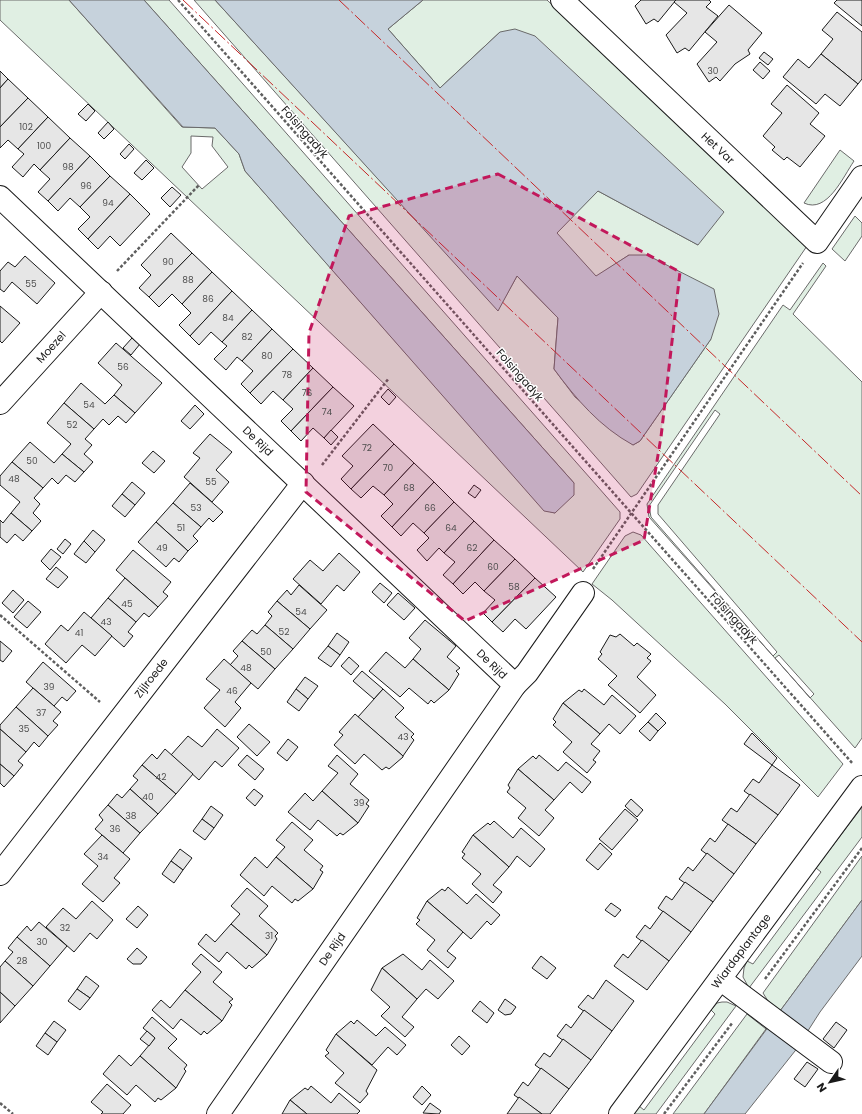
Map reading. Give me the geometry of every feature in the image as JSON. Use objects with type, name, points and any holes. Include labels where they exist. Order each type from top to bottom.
[{"type":"street","name":"Het Var","points":[[562,0],[817,242]]},
{"type":"street","points":[[817,242],[862,177]]},
{"type":"street","name":"De Rijd","points":[[0,197],[515,685]]},
{"type":"street","name":"Moezel","points":[[0,403],[101,292]]},
{"type":"street","name":"Zijlroede","points":[[0,874],[303,483]]},
{"type":"street","name":"De Rijd","points":[[218,1114],[515,685],[527,673],[583,593]]},
{"type":"street","name":"Wiardaplantage","points":[[620,1114],[862,788]]},
{"type":"street","points":[[720,979],[831,1062]]},
{"type":"path","name":"Folsingadyk","points":[[178,0],[849,760]]},
{"type":"path","points":[[101,292],[111,276],[199,185]]},
{"type":"path","points":[[583,593],[585,580],[817,242]]},
{"type":"path","points":[[303,483],[317,472],[389,378]]},
{"type":"path","points":[[0,615],[120,719]]},
{"type":"path","points":[[0,1103],[13,1114]]},
{"type":"highlighted area","points":[[498,174],[680,272],[661,437],[644,540],[465,621],[306,492],[309,333],[349,216]]},
{"type":"green space","points":[[0,0],[69,0],[182,127],[215,128],[239,154],[245,171],[544,510],[555,513],[574,483],[144,0],[169,0],[620,512],[620,519],[583,572],[0,20]],"holes":[[[191,136],[213,137],[212,146],[228,167],[202,189],[182,167],[191,153]]]},
{"type":"green space","points":[[194,0],[215,0],[498,310],[517,276],[558,318],[554,369],[575,397],[633,445],[640,441],[711,339],[629,255],[596,277],[556,233],[598,191],[698,245],[500,32],[440,88],[388,29],[423,0],[547,0],[807,246],[637,494],[631,497]]},
{"type":"green space","points":[[840,150],[854,161],[834,192],[820,203],[812,205],[804,203]]},
{"type":"green space","points":[[855,216],[862,223],[862,236],[845,261],[832,249]]},
{"type":"green space","points":[[823,263],[826,266],[793,314],[862,382],[862,738],[855,748],[810,698],[814,694],[779,655],[775,658],[773,656],[777,652],[658,514],[658,505],[720,414],[715,410],[649,506],[651,517],[740,618],[649,517],[647,504],[783,305],[790,310]]},
{"type":"green space","points":[[633,532],[641,535],[843,764],[818,797],[725,704],[612,600],[592,584],[625,536]]},
{"type":"green space","points":[[740,618],[773,656],[773,656]]},
{"type":"green space","points":[[862,807],[862,837],[749,988],[743,977],[744,968],[747,961],[753,964],[821,872],[816,868]]},
{"type":"green space","points":[[862,856],[862,900],[780,1011],[768,1001],[763,993]]},
{"type":"green space","points":[[727,1002],[736,1006],[656,1114],[633,1114],[639,1106],[644,1110],[715,1014],[711,1010],[717,1003]]},
{"type":"green space","points":[[747,1014],[766,1029],[704,1114],[673,1114]]},
{"type":"shaded area","points":[[69,0],[144,0],[574,483],[574,495],[555,513],[544,511],[245,171],[239,154],[215,128],[183,127]]},
{"type":"shaded area","points":[[215,0],[423,0],[388,29],[440,88],[500,32],[515,29],[535,36],[724,212],[698,245],[598,191],[557,233],[596,276],[629,255],[647,255],[714,289],[719,314],[711,339],[640,441],[633,445],[621,438],[599,421],[589,412],[554,369],[558,318],[517,276],[498,311]]},
{"type":"shaded area","points":[[862,900],[862,956],[820,1012],[795,1051],[745,1114],[704,1114]]},
{"type":"building","points":[[641,0],[676,0],[658,22],[654,19],[646,24],[635,6]]},
{"type":"building","points":[[676,0],[709,0],[711,2],[706,7],[718,16],[689,51],[685,48],[677,53],[666,35],[687,13],[674,2]]},
{"type":"building","points":[[837,0],[862,0],[862,26],[834,3]]},
{"type":"building","points":[[729,5],[762,33],[748,50],[750,54],[735,64],[720,81],[716,77],[709,82],[697,64],[717,42],[705,32]]},
{"type":"building","points":[[837,12],[862,32],[862,79],[858,84],[821,54],[833,39],[822,30]]},
{"type":"building","points":[[764,52],[773,59],[768,65],[759,58]]},
{"type":"building","points":[[821,54],[858,84],[840,106],[825,94],[816,104],[783,77],[798,59],[809,68]]},
{"type":"building","points":[[760,62],[770,71],[763,79],[753,70]]},
{"type":"building","points":[[0,71],[8,79],[0,88]]},
{"type":"building","points":[[8,79],[28,98],[0,127],[0,88]]},
{"type":"building","points":[[787,85],[819,113],[810,124],[825,136],[800,167],[787,157],[784,160],[772,150],[775,147],[763,136],[782,113],[771,104]]},
{"type":"building","points":[[28,98],[48,117],[18,149],[8,140],[0,148],[0,127]]},
{"type":"building","points":[[88,104],[95,111],[86,121],[78,114]]},
{"type":"building","points":[[48,117],[70,138],[40,170],[34,164],[23,177],[12,167],[24,154],[18,149]]},
{"type":"building","points":[[108,122],[114,129],[104,139],[98,133]]},
{"type":"building","points":[[70,138],[90,156],[48,201],[38,192],[50,179],[40,170]]},
{"type":"building","points":[[129,144],[134,149],[125,159],[120,154]]},
{"type":"building","points":[[90,156],[110,176],[80,207],[70,198],[58,211],[48,201]]},
{"type":"building","points":[[146,160],[154,168],[142,180],[134,173]]},
{"type":"building","points":[[110,176],[130,194],[88,239],[78,229],[90,217],[80,207]]},
{"type":"building","points":[[172,187],[181,195],[170,207],[161,198]]},
{"type":"building","points":[[130,194],[150,214],[120,246],[110,236],[98,249],[88,239]]},
{"type":"building","points":[[171,233],[192,253],[149,297],[139,288],[151,275],[141,265]]},
{"type":"building","points":[[192,253],[212,272],[182,304],[172,294],[159,307],[149,297]]},
{"type":"building","points":[[25,256],[55,283],[37,304],[12,282],[4,292],[0,289],[0,271],[8,262],[15,267]]},
{"type":"building","points":[[212,272],[232,291],[190,336],[179,325],[191,313],[182,304]]},
{"type":"building","points":[[232,291],[252,310],[222,342],[211,332],[199,345],[190,336]]},
{"type":"building","points":[[0,306],[20,323],[2,343],[0,341]]},
{"type":"building","points":[[252,310],[272,329],[242,361],[237,357],[226,370],[214,359],[227,346],[222,342]]},
{"type":"building","points":[[272,329],[293,349],[250,393],[241,384],[253,371],[242,361]]},
{"type":"building","points":[[132,338],[140,344],[131,355],[123,348]]},
{"type":"building","points":[[116,343],[162,383],[135,413],[114,395],[122,385],[98,363]]},
{"type":"building","points":[[293,349],[313,368],[283,400],[273,391],[261,404],[250,393]]},
{"type":"building","points":[[313,368],[333,387],[291,431],[281,421],[293,409],[283,400]]},
{"type":"building","points":[[81,383],[105,404],[114,395],[135,413],[126,423],[118,416],[109,425],[103,419],[94,429],[64,403]]},
{"type":"building","points":[[333,387],[354,406],[324,438],[313,428],[301,441],[291,431]]},
{"type":"building","points":[[388,389],[396,397],[389,405],[381,397]]},
{"type":"building","points":[[64,403],[94,429],[85,439],[92,445],[84,454],[93,462],[84,472],[62,454],[71,444],[47,423]]},
{"type":"building","points":[[195,405],[204,414],[190,429],[181,421]]},
{"type":"building","points":[[373,424],[394,444],[351,489],[341,479],[353,466],[342,456]]},
{"type":"building","points":[[331,430],[338,437],[331,445],[324,438]]},
{"type":"building","points":[[210,434],[232,452],[216,470],[229,482],[212,502],[184,477],[200,458],[193,453]]},
{"type":"building","points":[[30,442],[54,463],[62,454],[84,472],[75,482],[66,475],[58,484],[52,478],[43,488],[12,462]]},
{"type":"building","points":[[394,444],[414,463],[384,495],[373,486],[361,498],[351,489]]},
{"type":"building","points":[[153,451],[165,461],[154,473],[142,463]]},
{"type":"building","points":[[12,462],[43,488],[34,498],[40,504],[33,513],[41,521],[32,531],[11,513],[20,502],[0,485],[0,476]]},
{"type":"building","points":[[414,463],[434,482],[392,527],[381,516],[393,504],[384,495]]},
{"type":"building","points":[[132,482],[145,493],[135,505],[122,494]]},
{"type":"building","points":[[434,482],[454,502],[424,533],[413,523],[401,536],[392,527]]},
{"type":"building","points":[[190,483],[223,512],[213,522],[209,518],[201,527],[173,503]]},
{"type":"building","points":[[474,485],[481,490],[475,498],[468,493]]},
{"type":"building","points":[[122,494],[135,505],[125,517],[112,506]]},
{"type":"building","points":[[454,502],[474,521],[444,553],[439,548],[427,561],[417,550],[429,538],[424,533]]},
{"type":"building","points":[[173,503],[201,527],[193,536],[198,541],[188,551],[156,522]]},
{"type":"building","points":[[11,513],[32,531],[23,541],[15,534],[7,543],[0,537],[0,520],[3,523]]},
{"type":"building","points":[[474,521],[494,540],[453,584],[443,575],[455,562],[444,553]]},
{"type":"building","points":[[156,522],[188,551],[179,562],[174,558],[166,567],[138,542]]},
{"type":"building","points":[[93,530],[105,540],[95,552],[84,541]]},
{"type":"building","points":[[65,539],[71,544],[63,554],[57,549]]},
{"type":"building","points":[[494,540],[515,559],[484,591],[475,582],[463,594],[453,584]]},
{"type":"building","points":[[84,541],[95,552],[86,563],[74,554]]},
{"type":"building","points":[[51,549],[61,557],[50,570],[41,561]]},
{"type":"building","points":[[133,550],[171,582],[163,592],[168,596],[158,607],[116,570]]},
{"type":"building","points":[[339,553],[360,572],[344,591],[337,585],[321,604],[293,579],[310,560],[323,571]]},
{"type":"building","points":[[515,559],[535,578],[492,622],[483,613],[495,600],[484,591]]},
{"type":"building","points":[[56,567],[68,577],[58,588],[46,579]]},
{"type":"building","points":[[125,578],[158,607],[149,617],[144,613],[136,622],[108,598]]},
{"type":"building","points":[[535,578],[556,597],[526,629],[515,619],[503,632],[492,622]]},
{"type":"building","points":[[380,583],[392,593],[384,603],[372,592]]},
{"type":"building","points":[[299,585],[327,610],[310,629],[277,601],[287,590],[291,595]]},
{"type":"building","points":[[13,590],[24,600],[13,613],[2,603]]},
{"type":"building","points":[[398,593],[415,608],[404,620],[387,605]]},
{"type":"building","points":[[108,598],[136,622],[128,632],[133,636],[124,647],[91,618]]},
{"type":"building","points":[[28,601],[41,612],[27,628],[14,617]]},
{"type":"building","points":[[277,601],[310,629],[293,649],[265,625],[272,616],[268,612]]},
{"type":"building","points":[[84,612],[112,636],[95,656],[82,645],[66,663],[45,644],[61,625],[68,631]]},
{"type":"building","points":[[425,620],[456,646],[447,657],[460,668],[456,671],[459,674],[449,690],[413,659],[421,649],[409,638]]},
{"type":"building","points":[[265,625],[293,649],[275,669],[242,641],[252,630],[257,634]]},
{"type":"building","points":[[337,633],[349,642],[340,655],[328,646]]},
{"type":"building","points":[[620,634],[634,646],[637,643],[651,654],[647,658],[651,661],[637,677],[656,695],[640,713],[608,685],[617,676],[598,659],[602,654],[600,652],[610,635],[616,637]]},
{"type":"building","points":[[0,641],[12,651],[3,662],[0,660]]},
{"type":"building","points":[[242,641],[275,669],[258,689],[230,665],[238,656],[233,651]]},
{"type":"building","points":[[328,646],[340,655],[331,667],[318,658]]},
{"type":"building","points":[[386,652],[405,668],[413,659],[449,690],[434,703],[431,700],[428,704],[409,688],[400,697],[369,671]]},
{"type":"building","points":[[349,657],[359,666],[351,675],[341,666]]},
{"type":"building","points":[[224,659],[251,683],[235,702],[241,708],[225,727],[204,708],[220,690],[206,679]]},
{"type":"building","points":[[43,662],[76,691],[67,701],[62,697],[54,706],[26,682]]},
{"type":"building","points":[[362,671],[383,689],[374,699],[353,681]]},
{"type":"building","points":[[305,677],[318,686],[308,699],[296,689]]},
{"type":"building","points":[[33,688],[61,712],[53,721],[58,725],[48,736],[16,707]]},
{"type":"building","points":[[296,689],[308,699],[299,711],[287,702]]},
{"type":"building","points":[[383,689],[404,708],[395,717],[414,734],[411,737],[414,740],[403,756],[358,717]]},
{"type":"building","points":[[584,689],[604,705],[612,695],[636,716],[620,734],[609,724],[600,734],[563,703],[579,690],[582,692]]},
{"type":"building","points":[[563,703],[600,734],[591,744],[600,751],[593,760],[596,762],[587,773],[563,752],[572,742],[553,725],[556,722],[553,719]]},
{"type":"building","points":[[16,707],[48,736],[39,747],[34,742],[26,752],[0,729],[0,725]]},
{"type":"building","points":[[656,713],[666,723],[658,731],[648,722]]},
{"type":"building","points":[[355,714],[403,756],[389,769],[386,767],[382,770],[364,754],[355,764],[334,745],[343,735],[339,732]]},
{"type":"building","points":[[648,722],[658,731],[650,741],[639,731]]},
{"type":"building","points":[[249,724],[270,742],[257,756],[237,737]]},
{"type":"building","points":[[0,729],[26,752],[18,761],[23,765],[14,776],[0,764]]},
{"type":"building","points":[[217,729],[239,748],[222,767],[215,761],[199,780],[171,755],[188,736],[202,747]]},
{"type":"building","points":[[752,733],[777,758],[772,765],[744,744]]},
{"type":"building","points":[[288,739],[298,747],[287,761],[277,753]]},
{"type":"building","points":[[165,749],[193,774],[176,794],[142,765],[152,754],[157,759]]},
{"type":"building","points":[[247,755],[264,769],[255,780],[238,765]]},
{"type":"building","points":[[337,755],[358,774],[350,784],[369,800],[366,804],[369,806],[358,823],[322,791],[338,773],[328,766]]},
{"type":"building","points":[[539,755],[558,771],[566,762],[591,782],[582,793],[570,782],[554,800],[518,769],[533,756],[536,759]]},
{"type":"building","points":[[0,764],[14,776],[4,787],[0,783]]},
{"type":"building","points":[[142,765],[176,794],[158,814],[130,789],[138,780],[133,776]]},
{"type":"building","points":[[772,765],[800,785],[778,815],[744,791],[753,779],[759,783]]},
{"type":"building","points":[[518,769],[554,800],[545,810],[554,818],[539,836],[518,818],[526,808],[507,792],[510,788],[508,785]]},
{"type":"building","points":[[130,789],[158,814],[140,833],[108,805],[117,794],[122,798]]},
{"type":"building","points":[[254,789],[263,796],[255,806],[246,798]]},
{"type":"building","points":[[322,791],[358,823],[343,835],[340,833],[337,836],[318,820],[310,830],[288,812],[305,793],[313,801]]},
{"type":"building","points":[[750,794],[778,815],[756,844],[722,820],[731,808],[737,812]]},
{"type":"building","points":[[631,799],[643,810],[637,817],[625,806]]},
{"type":"building","points":[[108,805],[140,833],[123,853],[95,829],[103,820],[99,815]]},
{"type":"building","points":[[211,806],[223,815],[214,828],[202,819]]},
{"type":"building","points":[[625,809],[638,820],[612,850],[599,839]]},
{"type":"building","points":[[202,819],[214,828],[205,840],[193,831]]},
{"type":"building","points":[[494,821],[513,838],[521,828],[545,849],[530,867],[517,856],[509,867],[473,835],[488,823],[490,825]]},
{"type":"building","points":[[292,822],[313,840],[304,850],[323,866],[320,870],[323,872],[313,889],[276,857],[285,847],[276,840]]},
{"type":"building","points":[[728,824],[756,844],[734,874],[701,850],[710,838],[715,842]]},
{"type":"building","points":[[102,835],[130,859],[114,878],[120,883],[103,902],[82,884],[98,866],[84,854]]},
{"type":"building","points":[[473,835],[509,867],[493,885],[502,892],[493,903],[472,884],[481,874],[462,858],[465,854],[462,852]]},
{"type":"building","points":[[600,843],[612,854],[598,870],[586,860]]},
{"type":"building","points":[[180,849],[192,858],[183,870],[171,861]]},
{"type":"building","points":[[707,853],[734,874],[713,902],[679,879],[688,867],[693,871]]},
{"type":"building","points":[[255,857],[267,868],[276,857],[313,889],[298,901],[295,899],[292,903],[272,886],[264,896],[240,875]]},
{"type":"building","points":[[171,861],[183,870],[174,883],[162,874]]},
{"type":"building","points":[[685,882],[713,902],[691,932],[658,908],[666,896],[672,900]]},
{"type":"building","points":[[448,887],[467,904],[476,894],[500,915],[491,925],[487,921],[471,939],[427,901],[442,889],[445,891]]},
{"type":"building","points":[[247,888],[268,906],[259,916],[278,933],[275,936],[277,939],[267,955],[231,924],[240,914],[231,906]]},
{"type":"building","points":[[92,901],[113,920],[97,939],[90,933],[74,952],[46,927],[63,908],[76,919]]},
{"type":"building","points":[[427,901],[463,932],[447,951],[456,958],[448,968],[427,950],[435,940],[416,924],[420,920],[417,918]]},
{"type":"building","points":[[611,903],[621,910],[615,917],[605,910]]},
{"type":"building","points":[[138,906],[148,915],[137,928],[126,919]]},
{"type":"building","points":[[663,911],[691,932],[669,961],[636,937],[645,925],[650,929]]},
{"type":"building","points":[[39,922],[67,946],[50,966],[17,937],[27,926],[31,931]]},
{"type":"building","points":[[231,924],[267,955],[252,968],[249,965],[246,969],[227,952],[219,962],[198,944],[206,934],[215,942]]},
{"type":"building","points":[[17,937],[50,966],[33,986],[5,961],[13,952],[8,948]]},
{"type":"building","points":[[642,940],[669,961],[647,990],[614,966],[623,954],[628,958]]},
{"type":"building","points":[[137,948],[147,957],[141,964],[133,964],[127,959]]},
{"type":"building","points":[[201,954],[222,972],[213,982],[233,999],[229,1002],[232,1005],[222,1021],[185,990],[201,972],[192,964]]},
{"type":"building","points":[[403,954],[422,970],[430,960],[454,981],[438,999],[426,989],[417,999],[382,968]]},
{"type":"building","points":[[541,956],[556,968],[547,979],[532,968]]},
{"type":"building","points":[[5,961],[33,986],[15,1006],[0,992],[0,967]]},
{"type":"building","points":[[382,968],[417,999],[402,1017],[414,1027],[405,1037],[381,1016],[390,1007],[371,990]]},
{"type":"building","points":[[86,976],[99,986],[90,998],[77,989]]},
{"type":"building","points":[[606,980],[634,1001],[612,1031],[578,1007],[588,995],[593,999]]},
{"type":"building","points":[[77,989],[90,998],[80,1010],[68,1001]]},
{"type":"building","points":[[185,990],[222,1021],[207,1034],[204,1031],[201,1035],[181,1019],[173,1029],[152,1010],[161,1000],[170,1008]]},
{"type":"building","points":[[0,992],[15,1006],[0,1023]]},
{"type":"building","points":[[505,999],[516,1007],[511,1014],[505,1015],[498,1010]]},
{"type":"building","points":[[480,1001],[494,1013],[487,1023],[472,1011]]},
{"type":"building","points":[[584,1010],[612,1031],[591,1060],[557,1036],[566,1024],[571,1028]]},
{"type":"building","points":[[152,1017],[177,1039],[168,1048],[187,1065],[184,1069],[186,1071],[176,1088],[140,1056],[155,1038],[143,1028]]},
{"type":"building","points":[[357,1020],[376,1036],[385,1027],[406,1045],[397,1055],[388,1047],[372,1065],[336,1034],[351,1021],[354,1024]]},
{"type":"building","points":[[54,1021],[66,1030],[57,1042],[45,1033]]},
{"type":"building","points":[[836,1022],[847,1030],[834,1048],[823,1039]]},
{"type":"building","points":[[147,1031],[155,1038],[149,1046],[140,1039]]},
{"type":"building","points":[[45,1033],[57,1042],[48,1055],[36,1046]]},
{"type":"building","points":[[336,1034],[377,1070],[366,1091],[368,1094],[360,1103],[335,1083],[344,1073],[325,1056],[329,1053],[326,1050]]},
{"type":"building","points":[[459,1036],[470,1046],[462,1055],[451,1045]]},
{"type":"building","points":[[563,1039],[591,1060],[569,1089],[535,1065],[544,1053],[550,1057]]},
{"type":"building","points":[[119,1055],[131,1066],[140,1056],[176,1088],[161,1100],[158,1098],[155,1102],[136,1085],[127,1095],[103,1074]]},
{"type":"building","points":[[807,1062],[818,1069],[805,1087],[794,1079]]},
{"type":"building","points":[[541,1068],[569,1089],[550,1114],[542,1114],[514,1095],[523,1082],[528,1086]]},
{"type":"building","points":[[107,1084],[131,1105],[123,1114],[101,1114],[103,1112],[91,1102]]},
{"type":"building","points":[[311,1086],[331,1103],[339,1093],[360,1111],[357,1114],[307,1114],[290,1100],[305,1088],[308,1090]]},
{"type":"building","points":[[422,1086],[431,1095],[422,1105],[413,1097]]},
{"type":"building","points":[[519,1097],[542,1114],[507,1114]]},
{"type":"building","points":[[290,1100],[307,1114],[282,1114]]},
{"type":"building","points":[[430,1103],[441,1111],[439,1114],[423,1113]]},
{"type":"power","points":[[183,0],[862,642]]},
{"type":"power","points":[[339,0],[862,496]]}]
